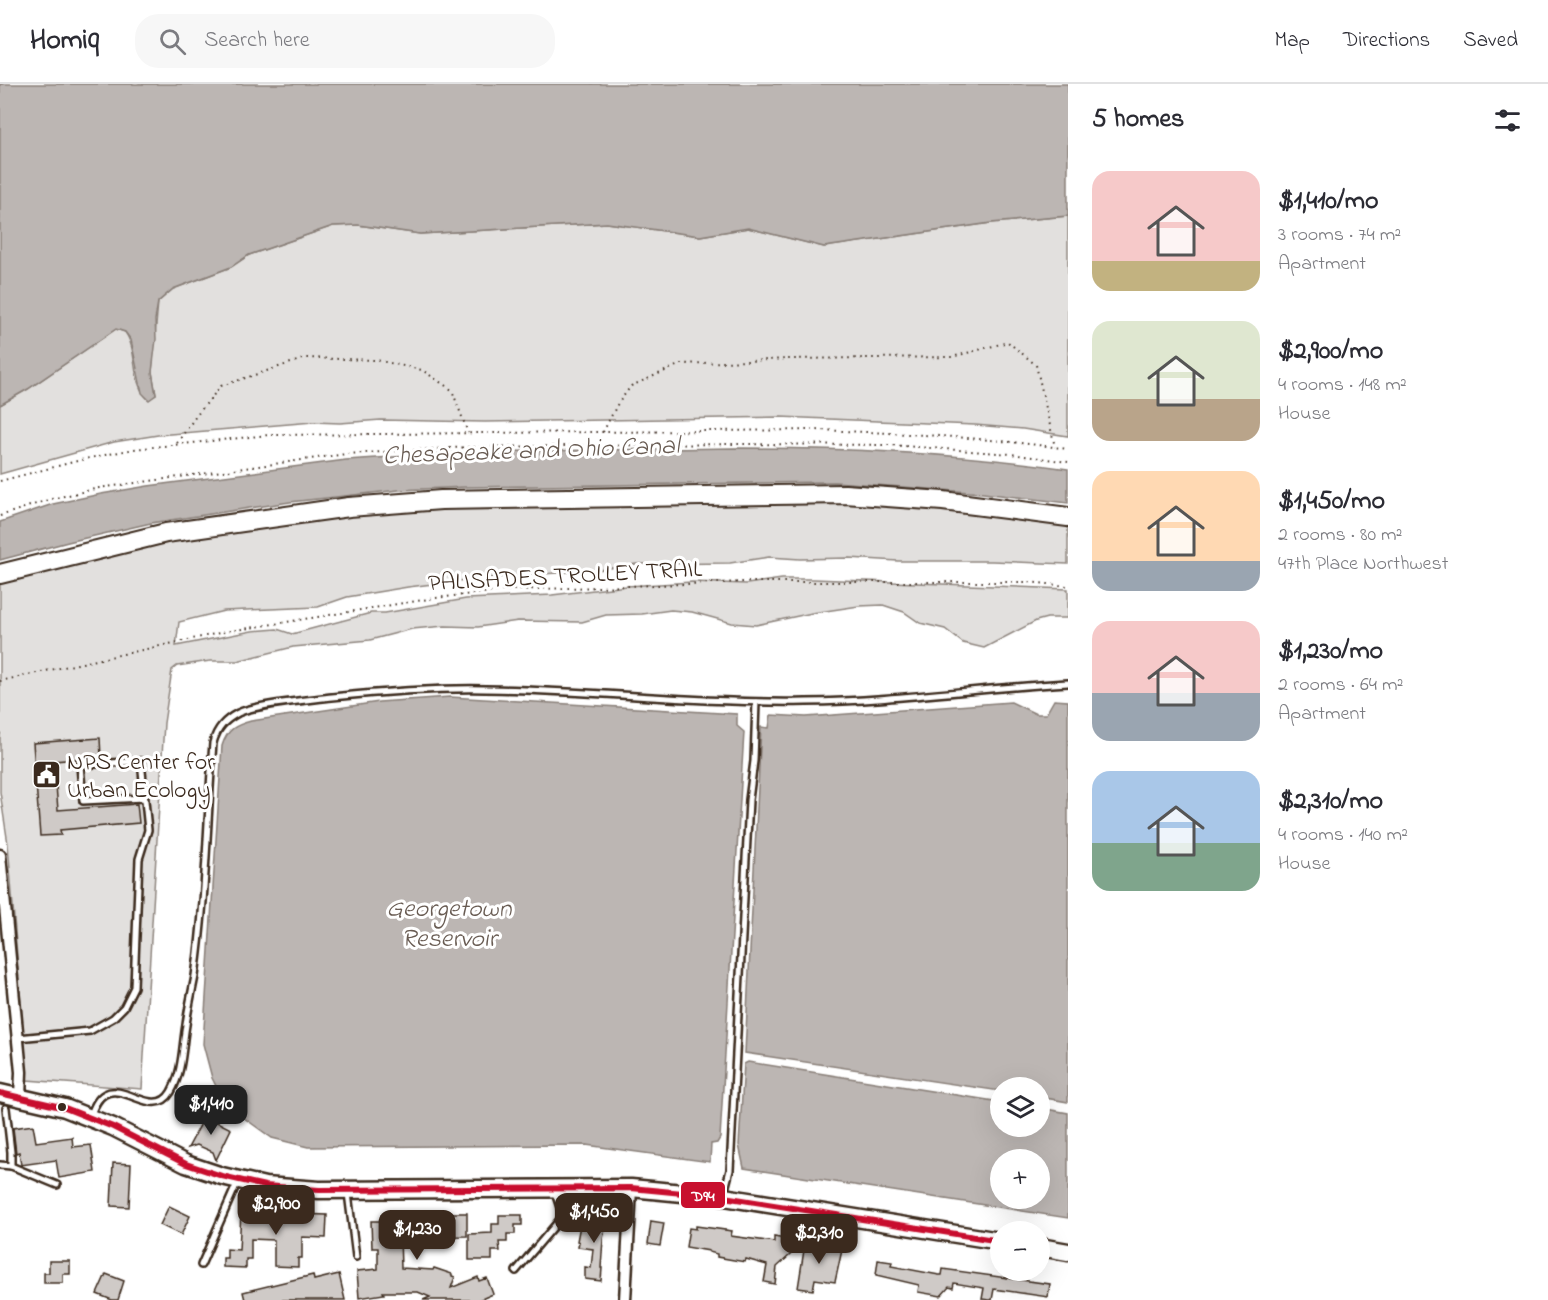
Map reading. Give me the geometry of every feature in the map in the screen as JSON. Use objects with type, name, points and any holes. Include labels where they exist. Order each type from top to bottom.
[{"type":"highway","points":[[0,574],[166,533],[349,507],[441,500],[845,494],[943,501],[1068,517]]},
{"type":"main road","points":[[3,1101],[20,1097],[53,1104],[89,1117],[186,1164],[238,1180],[289,1189],[631,1188],[724,1197],[990,1239]]},
{"type":"main road","points":[[1050,1249],[1068,1252]]},
{"type":"street","points":[[0,855],[2,908],[21,1072],[20,1097]]},
{"type":"street","points":[[625,1300],[631,1188]]},
{"type":"lane","points":[[89,1117],[97,1101],[103,1095],[116,1091],[143,1102],[161,1101],[167,1098],[180,1075],[185,1027],[195,976],[213,743],[216,732],[224,722],[241,712],[263,707],[399,690],[486,688],[756,702],[885,700],[1068,683]]},
{"type":"lane","points":[[724,1197],[730,1170],[756,702]]},
{"type":"lane","points":[[18,1038],[90,1031],[113,1018],[124,1007],[134,987],[140,859],[148,830],[141,761],[80,765],[83,801],[144,798]]},
{"type":"lane","points":[[3,1101],[11,1152],[10,1166]]},
{"type":"lane","points":[[0,1165],[10,1166],[57,1185]]},
{"type":"lane","points":[[201,1265],[238,1180]]},
{"type":"lane","points":[[516,1271],[563,1216],[553,1187]]},
{"type":"lane","points":[[348,1190],[356,1257]]},
{"type":"path","points":[[603,432],[617,405],[631,386],[681,364],[789,359],[952,357],[1008,342],[1036,365],[1054,447]]},
{"type":"path","points":[[176,444],[221,386],[306,358],[376,360],[422,370],[452,390],[468,433]]},
{"type":"path","points":[[0,481],[134,449],[269,435],[815,430],[893,432],[1010,441],[1068,449]]},
{"type":"path","points":[[0,516],[51,499],[99,488],[346,454],[470,447],[891,445],[1011,454],[1068,462]]},
{"type":"path","name":"PALISADES TROLLEY TRAIL","points":[[0,681],[224,632],[435,598],[511,590],[744,582],[1028,582],[1068,586]]},
{"type":"shaded area","points":[[1068,216],[1068,436],[975,425],[780,417],[485,422],[381,420],[313,422],[158,435],[114,442],[0,474],[0,405],[28,389],[116,329],[125,332],[129,340],[142,392],[148,399],[156,395],[152,372],[158,302],[173,289],[231,267],[249,255],[333,226],[358,225],[420,234],[607,223],[700,236],[748,228],[824,247],[991,223]]},
{"type":"shaded area","points":[[782,502],[896,504],[1068,524],[1068,564],[769,557],[730,563],[636,564],[598,570],[474,579],[408,587],[347,597],[318,607],[224,611],[179,622],[176,646],[252,631],[277,629],[292,634],[371,613],[385,613],[466,599],[552,595],[627,586],[692,582],[747,584],[782,579],[1068,589],[1068,618],[1047,618],[1036,621],[984,648],[963,643],[945,629],[920,623],[904,612],[883,605],[812,613],[756,625],[732,623],[692,612],[671,610],[606,615],[582,622],[518,621],[478,627],[445,626],[412,629],[370,640],[293,647],[237,661],[210,661],[177,666],[172,670],[164,723],[142,1089],[27,1080],[8,844],[0,792],[0,582],[149,545],[334,515],[421,510]]},
{"type":"water","points":[[0,84],[1068,84],[1068,216],[991,223],[824,247],[748,228],[700,236],[607,223],[420,234],[358,225],[333,226],[249,255],[231,267],[173,289],[158,302],[152,372],[156,395],[149,400],[142,393],[131,340],[125,332],[116,329],[28,389],[0,405]]},
{"type":"water","points":[[734,448],[901,452],[1068,469],[1068,503],[983,493],[835,482],[399,490],[290,502],[151,523],[0,560],[0,522],[53,504],[148,486],[346,460],[470,452]]},
{"type":"water","name":"Georgetown Reservoir","points":[[450,697],[737,714],[737,726],[744,732],[720,1138],[717,1143],[711,1144],[710,1162],[586,1145],[308,1147],[272,1138],[237,1113],[221,1096],[212,1078],[203,1044],[222,746],[227,735],[237,726],[251,721],[379,702]]},
{"type":"water","points":[[1054,700],[1068,701],[1068,1102],[1050,1099],[1050,1077],[990,1077],[990,1090],[745,1053],[761,727],[769,728],[771,715],[806,717],[1011,702],[1036,714],[1046,714]]},
{"type":"water","points":[[748,1062],[990,1100],[990,1137],[1050,1137],[1050,1110],[1068,1113],[1068,1218],[1010,1209],[1050,1209],[1050,1149],[990,1149],[990,1206],[744,1168],[739,1145],[744,1064]]},
{"type":"building","name":"NPS Center for Urban Ecology","points":[[100,738],[101,757],[54,761],[58,810],[137,804],[139,823],[60,830],[61,835],[40,836],[33,743]]},
{"type":"building","points":[[205,1116],[231,1129],[216,1160],[213,1152],[197,1145],[188,1148]]},
{"type":"building","points":[[33,1125],[36,1142],[72,1137],[73,1147],[91,1145],[95,1172],[59,1178],[56,1160],[21,1165],[19,1152],[16,1153],[13,1128]]},
{"type":"building","points":[[113,1163],[131,1164],[129,1207],[111,1206]]},
{"type":"building","points":[[169,1206],[190,1216],[181,1235],[160,1225]]},
{"type":"building","points":[[280,1210],[300,1214],[327,1215],[326,1238],[302,1237],[302,1258],[298,1258],[298,1267],[274,1266],[274,1240],[251,1239],[251,1259],[246,1259],[246,1268],[223,1267],[223,1258],[227,1258],[227,1249],[239,1250],[241,1212],[274,1213]]},
{"type":"building","points":[[596,1212],[608,1214],[603,1239],[601,1281],[585,1279],[585,1267],[591,1268],[593,1249],[578,1247],[579,1242],[577,1241],[580,1225],[591,1226],[592,1217],[595,1217]]},
{"type":"building","points":[[449,1213],[467,1213],[467,1236],[400,1237],[401,1268],[433,1270],[434,1268],[452,1274],[455,1277],[451,1288],[478,1277],[479,1281],[487,1278],[493,1294],[479,1300],[423,1300],[430,1297],[418,1292],[383,1292],[384,1294],[359,1298],[357,1271],[378,1269],[378,1248],[372,1248],[371,1221],[406,1221],[406,1214],[449,1215]]},
{"type":"building","points":[[499,1215],[522,1215],[522,1225],[515,1225],[515,1234],[507,1234],[507,1242],[499,1242],[500,1251],[492,1251],[492,1260],[469,1260],[469,1234],[492,1233],[492,1224],[499,1224]]},
{"type":"building","points":[[651,1221],[664,1223],[660,1246],[648,1244]]},
{"type":"building","points":[[696,1226],[732,1231],[731,1236],[774,1242],[774,1237],[802,1244],[777,1267],[775,1284],[764,1282],[767,1265],[746,1259],[745,1262],[717,1257],[717,1254],[709,1251],[686,1247],[689,1228],[696,1229]]},
{"type":"building","points":[[805,1244],[826,1248],[826,1245],[836,1246],[835,1249],[842,1250],[835,1282],[815,1279],[813,1290],[798,1288]]},
{"type":"building","points":[[878,1260],[892,1262],[891,1266],[939,1275],[942,1275],[943,1269],[990,1276],[990,1281],[1029,1281],[1050,1284],[1048,1297],[994,1289],[992,1300],[982,1299],[984,1288],[954,1283],[953,1288],[949,1287],[941,1296],[918,1292],[919,1285],[876,1275]]},
{"type":"building","points":[[49,1261],[70,1261],[70,1274],[63,1274],[63,1283],[44,1283],[44,1273],[49,1273]]},
{"type":"building","points":[[106,1274],[124,1281],[118,1300],[97,1294]]},
{"type":"building","points":[[339,1274],[345,1300],[245,1300],[243,1292],[313,1275],[314,1280]]},
{"type":"transit line","name":"D94","points":[[0,1093],[65,1108],[113,1127],[186,1164],[222,1176],[265,1186],[319,1190],[631,1188],[724,1197],[990,1239]]},
{"type":"place","name":"NPS Center for Urban Ecology","points":[[46,775]]},
{"type":"water label","name":"Chesapeake and Ohio Canal","points":[[531,449]]}]
